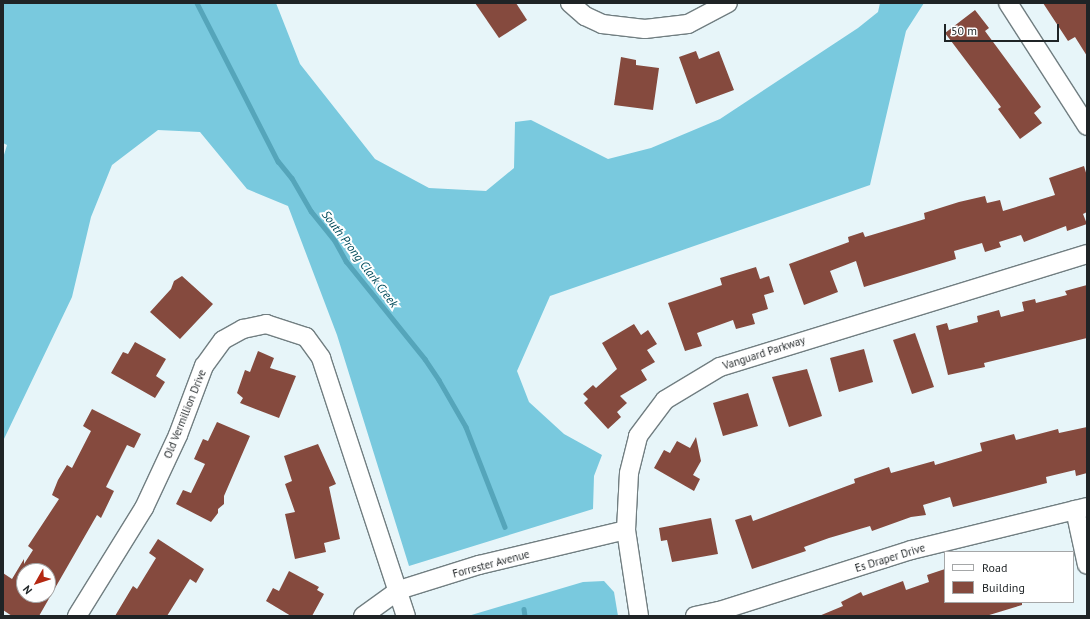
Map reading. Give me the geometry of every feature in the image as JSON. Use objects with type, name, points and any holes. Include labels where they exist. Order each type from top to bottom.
[{"type":"street","points":[[570,3],[585,16],[602,24],[645,29],[688,24],[728,3]]},
{"type":"street","points":[[1008,3],[1087,126]]},
{"type":"street","name":"Vanguard Parkway","points":[[639,616],[626,530],[629,473],[638,436],[665,400],[720,367],[1087,254]]},
{"type":"street","name":"Old Vermillion Drive","points":[[77,616],[144,508],[178,435],[204,366],[223,340],[243,329],[266,324],[306,337],[321,358],[399,590],[406,616]]},
{"type":"street","points":[[1081,509],[1087,564]]},
{"type":"street","name":"Es Draper Drive","points":[[695,616],[719,611],[911,550],[1081,509]]},
{"type":"street","name":"Forrester Avenue","points":[[363,616],[399,590],[480,565],[626,530]]},
{"type":"shaded area","points":[[3,3],[276,3],[300,64],[375,159],[429,188],[486,191],[514,168],[515,122],[531,120],[608,159],[651,148],[720,119],[858,28],[878,12],[880,3],[924,3],[906,31],[870,185],[550,296],[517,371],[529,402],[564,434],[602,455],[594,476],[593,509],[409,566],[337,335],[288,206],[247,189],[200,132],[158,130],[112,165],[91,217],[72,297],[3,441],[3,158],[7,145],[3,143]]},
{"type":"shaded area","points":[[604,581],[614,592],[618,616],[468,616],[583,582]]},
{"type":"building","points":[[475,3],[516,3],[527,20],[499,38]]},
{"type":"building","points":[[1043,3],[1087,3],[1087,56],[1075,37],[1068,41]]},
{"type":"building","points":[[975,10],[989,28],[985,31],[1041,107],[1034,113],[1042,123],[1020,139],[998,109],[1001,107],[945,33]]},
{"type":"building","points":[[696,51],[699,59],[719,51],[734,90],[696,104],[679,57]]},
{"type":"building","points":[[621,57],[636,60],[636,65],[659,68],[653,110],[614,105]]},
{"type":"building","points":[[1084,166],[1087,176],[1087,212],[1083,214],[1087,224],[1067,231],[1066,226],[1024,242],[1021,235],[999,242],[1001,247],[985,252],[982,243],[954,251],[956,259],[864,287],[856,261],[830,271],[838,292],[804,305],[789,264],[849,242],[848,237],[863,232],[865,237],[925,219],[924,213],[959,202],[985,196],[987,203],[1000,200],[1003,211],[1055,195],[1049,178]]},
{"type":"building","points":[[756,267],[760,279],[769,276],[774,292],[764,295],[768,309],[752,314],[755,324],[736,329],[733,320],[697,333],[702,346],[685,351],[668,303],[722,285],[720,278]]},
{"type":"building","points":[[182,276],[213,304],[180,339],[150,312],[171,289],[174,281]]},
{"type":"building","points":[[1087,285],[1087,338],[984,363],[985,367],[948,375],[936,326],[947,323],[949,330],[978,322],[977,316],[999,310],[1001,317],[1024,311],[1022,302],[1035,299],[1036,303],[1067,295],[1065,291]]},
{"type":"building","points":[[634,324],[641,335],[648,330],[657,344],[647,350],[655,362],[641,370],[647,380],[620,396],[627,403],[617,412],[621,417],[608,429],[584,403],[588,399],[583,394],[593,385],[596,388],[617,369],[602,343]]},
{"type":"building","points":[[915,333],[934,387],[912,394],[893,340]]},
{"type":"building","points":[[135,342],[166,359],[156,376],[165,382],[155,398],[111,373],[123,352],[128,354]]},
{"type":"building","points":[[864,349],[873,382],[839,392],[830,358]]},
{"type":"building","points":[[258,351],[274,358],[270,368],[296,376],[279,418],[240,403],[243,398],[237,393],[245,370],[250,372]]},
{"type":"building","points":[[807,369],[822,416],[789,427],[772,377]]},
{"type":"building","points":[[748,393],[758,426],[723,436],[713,403]]},
{"type":"building","points":[[92,409],[141,434],[134,448],[127,445],[106,487],[114,491],[101,518],[97,515],[56,586],[56,563],[25,563],[33,550],[28,546],[59,499],[52,495],[58,480],[67,465],[72,468],[91,431],[83,426]]},
{"type":"building","points":[[217,422],[250,436],[224,496],[224,504],[218,509],[218,513],[211,522],[176,504],[183,490],[191,493],[205,464],[194,459],[203,439],[208,441]]},
{"type":"building","points":[[1087,427],[1087,473],[1076,476],[1075,470],[1046,477],[1047,483],[953,507],[950,497],[923,505],[926,515],[911,517],[872,531],[870,526],[829,538],[804,547],[806,551],[752,569],[735,520],[751,515],[753,521],[855,483],[854,479],[889,467],[891,473],[934,461],[935,465],[982,451],[980,443],[1014,434],[1016,440],[1058,429],[1059,433]]},
{"type":"building","points":[[696,437],[701,461],[693,475],[700,479],[694,491],[654,468],[664,450],[670,453],[677,441],[690,448]]},
{"type":"building","points":[[318,444],[336,484],[329,487],[340,539],[324,543],[326,552],[295,559],[285,514],[295,512],[285,484],[292,481],[284,456]]},
{"type":"building","points":[[711,518],[718,554],[672,562],[667,540],[661,541],[659,528]]},
{"type":"building","points":[[158,539],[204,569],[196,583],[190,579],[167,616],[115,616],[133,586],[137,589],[156,558],[149,553]]},
{"type":"building","points":[[944,569],[944,603],[1022,603],[1022,605],[986,616],[819,616],[843,606],[841,602],[861,592],[863,596],[903,581],[906,590],[929,582],[927,575]]},
{"type":"building","points":[[289,571],[319,587],[317,590],[324,594],[312,616],[291,616],[266,601],[273,588],[279,591]]},
{"type":"building","points":[[16,572],[16,603],[46,603],[39,616],[12,616],[3,610],[3,573],[12,579]]},
{"type":"waterway","name":"South Prong Clark Creek","points":[[197,3],[278,161],[292,178],[311,211],[335,241],[346,261],[425,359],[439,380],[466,427],[505,527]]},
{"type":"waterway","name":"South Prong Clark Creek","points":[[524,609],[525,616]]}]
